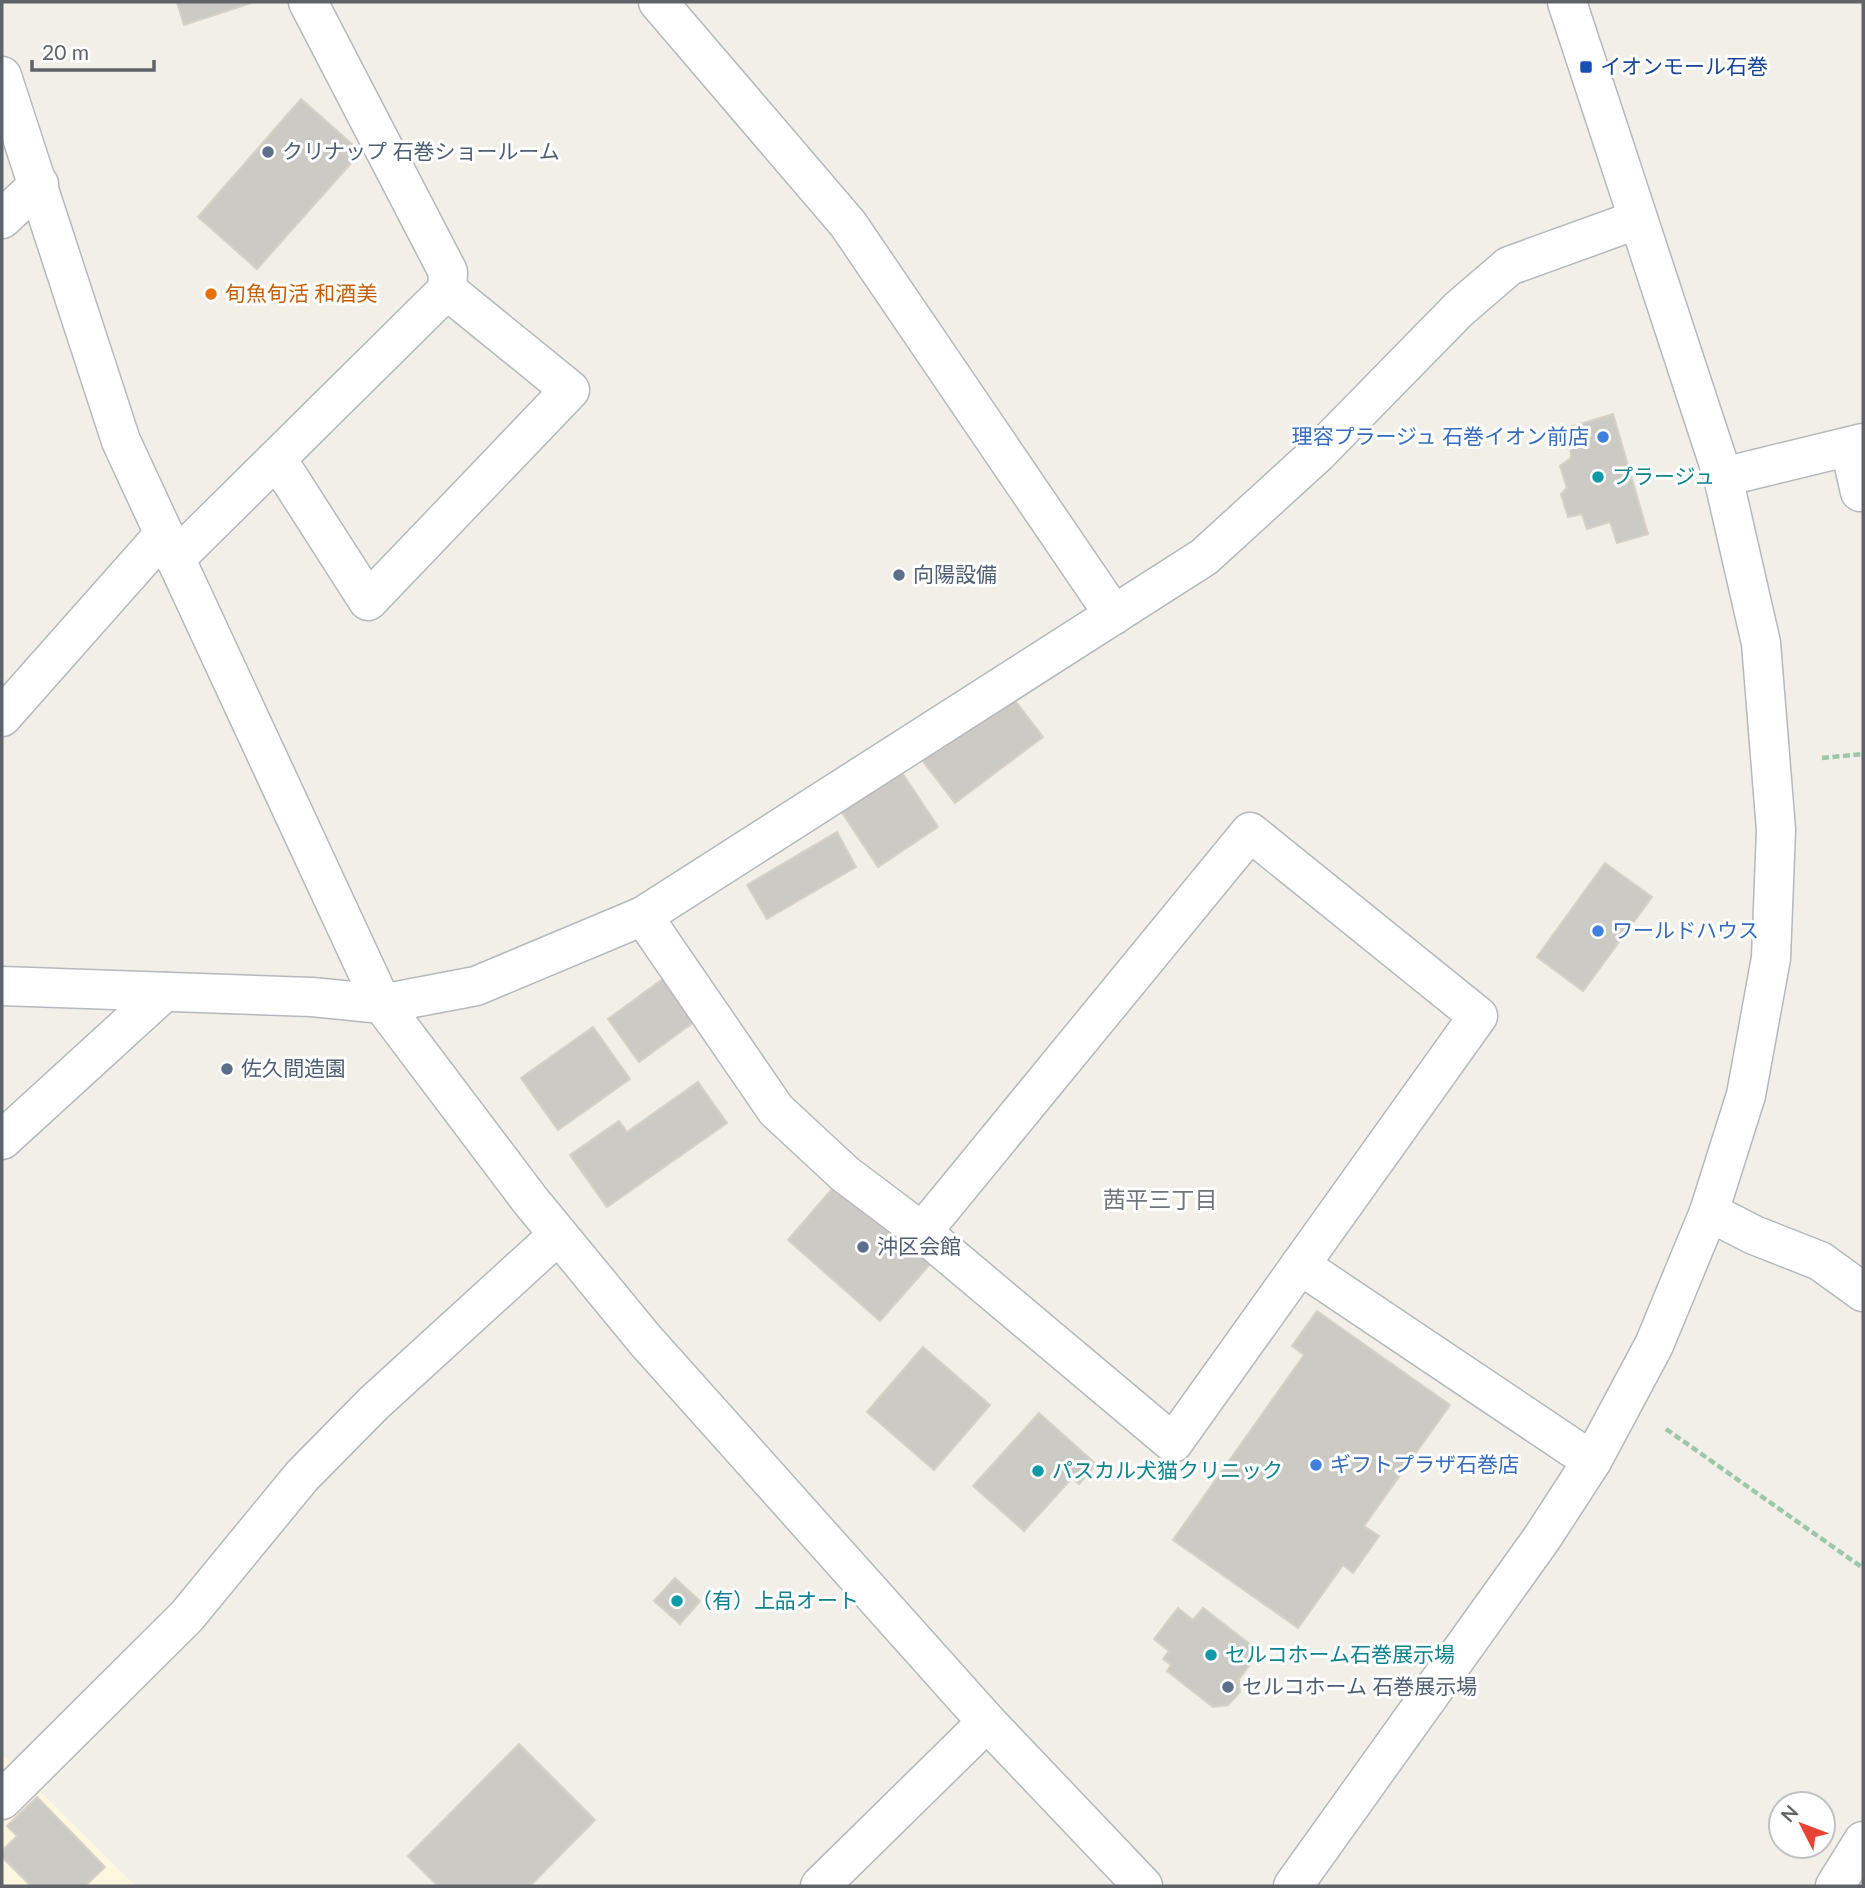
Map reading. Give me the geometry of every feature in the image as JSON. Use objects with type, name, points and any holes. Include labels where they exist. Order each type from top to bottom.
[{"type":"street","points":[[2,718],[170,547],[277,459],[447,290],[448,272],[308,2]]},
{"type":"street","points":[[658,2],[848,224],[1114,615]]},
{"type":"street","points":[[1293,1886],[1542,1538],[1592,1461],[1654,1345],[1709,1212],[1746,1096],[1771,958],[1776,830],[1761,643],[1723,477],[1636,220],[1567,2]]},
{"type":"street","points":[[2,76],[121,441],[382,1004],[558,1235],[646,1340],[987,1722],[1143,1886]]},
{"type":"street","points":[[2,219],[39,184]]},
{"type":"street","points":[[2,986],[312,997],[382,1004],[476,986],[643,916],[1204,557],[1318,453],[1459,309],[1509,266],[1636,220]]},
{"type":"street","points":[[277,459],[368,601],[570,390],[447,290]]},
{"type":"street","points":[[1723,477],[1857,445],[1860,492]]},
{"type":"street","points":[[643,916],[776,1110],[845,1174],[922,1232],[1173,1443],[1478,1016],[1250,832],[922,1232]]},
{"type":"street","points":[[2,1140],[164,992]]},
{"type":"street","points":[[1709,1212],[1754,1235],[1820,1261],[1863,1292]]},
{"type":"street","points":[[2,1800],[187,1616],[311,1467],[374,1403],[558,1235]]},
{"type":"street","points":[[1300,1265],[1592,1461]]},
{"type":"street","points":[[820,1886],[987,1722]]},
{"type":"street","points":[[1835,1886],[1863,1841]]},
{"type":"path","points":[[1822,758],[1863,754]]},
{"type":"path","points":[[1665,1429],[1863,1568]]},
{"type":"shaded area","points":[[2,1754],[136,1886],[2,1886]]},
{"type":"building","points":[[177,2],[250,2],[251,3],[184,25]]},
{"type":"building","points":[[301,99],[361,152],[257,269],[198,217]]},
{"type":"building","name":"プラージュ","points":[[1613,414],[1648,534],[1617,543],[1610,522],[1587,529],[1582,514],[1568,517],[1561,494],[1567,488],[1560,466],[1571,458],[1570,427]]},
{"type":"building","points":[[1010,694],[1043,737],[955,803],[922,760]]},
{"type":"building","points":[[899,768],[938,827],[878,867],[839,808]]},
{"type":"building","points":[[837,832],[856,867],[767,919],[747,885]]},
{"type":"building","points":[[1605,863],[1652,897],[1583,991],[1537,957]]},
{"type":"building","points":[[671,973],[702,1016],[639,1062],[608,1019]]},
{"type":"building","points":[[593,1027],[630,1079],[558,1130],[521,1078]]},
{"type":"building","points":[[698,1082],[727,1123],[607,1207],[570,1155],[619,1121],[627,1132]]},
{"type":"building","name":"沖区会館","points":[[845,1174],[938,1255],[880,1321],[788,1240]]},
{"type":"building","name":"ギフトプラザ石巻店","points":[[1317,1311],[1450,1405],[1364,1526],[1379,1536],[1353,1573],[1343,1565],[1298,1628],[1173,1540],[1304,1355],[1292,1346]]},
{"type":"building","points":[[923,1347],[990,1405],[934,1470],[867,1412]]},
{"type":"building","name":"パスカル犬猫クリニック","points":[[1039,1413],[1096,1464],[1079,1484],[1072,1478],[1024,1531],[973,1486]]},
{"type":"building","name":"（有）上品オート","points":[[675,1578],[700,1601],[680,1624],[654,1601]]},
{"type":"building","name":"セルコホーム石巻展示場","points":[[1178,1608],[1193,1620],[1203,1608],[1260,1652],[1239,1679],[1240,1692],[1228,1705],[1213,1707],[1167,1671],[1171,1665],[1163,1659],[1169,1651],[1154,1639]]},
{"type":"building","points":[[519,1744],[595,1820],[530,1886],[438,1886],[408,1856]]},
{"type":"building","points":[[37,1797],[105,1867],[85,1886],[31,1886],[2,1857],[2,1851],[17,1836],[7,1826]]},
{"type":"place","name":"イオンモール石巻","points":[[1586,67]]},
{"type":"place","name":"クリナップ 石巻ショールーム","points":[[268,152]]},
{"type":"place","name":"旬魚旬活 和酒美","points":[[211,294]]},
{"type":"place","name":"理容プラージュ 石巻イオン前店","points":[[1603,437]]},
{"type":"place","name":"プラージュ","points":[[1598,477]]},
{"type":"place","name":"向陽設備","points":[[899,575]]},
{"type":"place","name":"ワールドハウス","points":[[1598,931]]},
{"type":"place","name":"佐久間造園","points":[[227,1069]]},
{"type":"place","name":"沖区会館","points":[[863,1247]]},
{"type":"place","name":"ギフトプラザ石巻店","points":[[1316,1465]]},
{"type":"place","name":"パスカル犬猫クリニック","points":[[1038,1471]]},
{"type":"place","name":"（有）上品オート","points":[[677,1601]]},
{"type":"place","name":"セルコホーム石巻展示場","points":[[1211,1655]]},
{"type":"place","name":"セルコホーム 石巻展示場","points":[[1228,1687]]},
{"type":"district","name":"茜平三丁目","points":[[1160,1200]]}]
